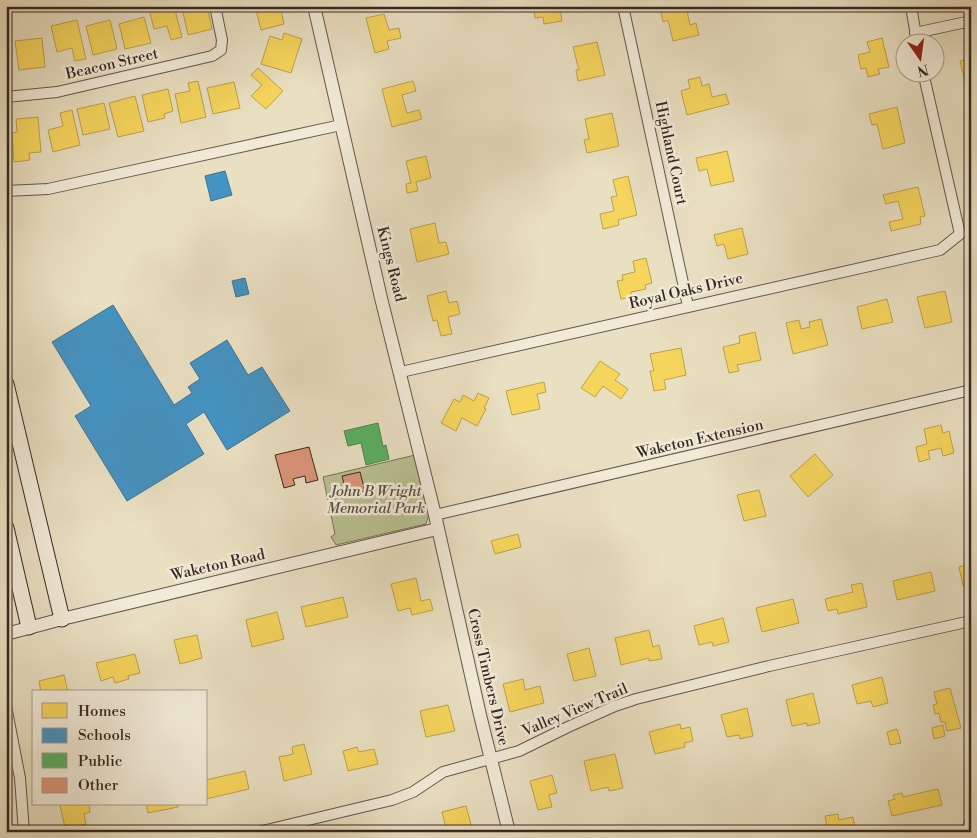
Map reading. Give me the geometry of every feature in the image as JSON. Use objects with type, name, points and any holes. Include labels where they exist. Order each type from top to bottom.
[{"type":"main road","points":[[6,384],[8,405],[62,619]]},
{"type":"main road","points":[[6,528],[28,627]]},
{"type":"street","name":"Beacon Street","points":[[6,97],[56,92],[212,56],[222,50],[222,40],[215,6]]},
{"type":"street","name":"Kings Road","points":[[314,6],[437,529]]},
{"type":"street","name":"Highland Court","points":[[624,6],[688,306]]},
{"type":"street","points":[[911,6],[915,32]]},
{"type":"street","points":[[935,32],[971,21]]},
{"type":"street","name":"Royal Oaks Drive","points":[[401,372],[940,250],[960,234],[926,82]]},
{"type":"street","points":[[6,191],[48,189],[341,125]]},
{"type":"street","name":"Waketon Extension","points":[[435,515],[971,390]]},
{"type":"street","name":"Waketon Road","points":[[6,634],[28,627],[437,529]]},
{"type":"street","name":"Cross Timbers Drive","points":[[437,529],[509,832]]},
{"type":"street","name":"Valley View Trail","points":[[258,832],[274,830],[392,800],[413,792],[443,772],[519,751],[615,706],[636,699],[769,666],[971,621]]},
{"type":"street","points":[[6,706],[20,778],[24,832]]},
{"type":"street","points":[[966,832],[971,820]]},
{"type":"green space","name":"John B Wright Memorial Park","points":[[415,455],[429,514],[426,524],[336,545],[331,537],[335,534],[323,477]]},
{"type":"building: Homes","points":[[161,6],[174,6],[182,37],[171,40],[167,26],[154,29],[149,9]]},
{"type":"building: Homes","points":[[207,6],[212,29],[188,35],[182,8]]},
{"type":"building: Homes","points":[[255,6],[280,6],[284,24],[261,30]]},
{"type":"building: Homes","points":[[534,6],[560,6],[562,21],[544,24],[543,17],[535,18]]},
{"type":"building: Homes","points":[[686,6],[690,25],[696,23],[699,35],[673,41],[668,20],[663,22],[660,9]]},
{"type":"building: Homes","points":[[384,14],[389,30],[399,28],[401,38],[387,41],[389,49],[375,53],[366,18]]},
{"type":"building: Homes","points":[[144,17],[151,43],[125,49],[119,24]]},
{"type":"building: Homes","points":[[77,20],[86,59],[75,61],[72,48],[57,52],[51,26]]},
{"type":"building: Homes","points":[[110,20],[117,49],[93,55],[86,26]]},
{"type":"building: Homes","points":[[284,33],[302,39],[291,73],[261,64],[270,36],[282,40]]},
{"type":"building: Homes","points":[[42,38],[45,67],[19,70],[15,41]]},
{"type":"building: Homes","points":[[882,38],[889,67],[878,69],[880,74],[868,77],[866,68],[861,69],[858,55],[870,52],[867,42]]},
{"type":"building: Homes","points":[[597,42],[605,75],[578,81],[576,70],[579,70],[573,47]]},
{"type":"building: Homes","points":[[971,58],[971,97],[969,98],[960,61]]},
{"type":"building: Homes","points":[[258,68],[283,91],[266,109],[251,96],[262,85],[251,75]]},
{"type":"building: Homes","points":[[700,77],[702,86],[709,84],[712,97],[726,94],[729,104],[687,115],[681,91],[690,88],[688,80]]},
{"type":"building: Homes","points":[[198,81],[206,117],[181,123],[175,94],[190,91],[188,83]]},
{"type":"building: Homes","points":[[413,81],[416,91],[402,95],[407,113],[419,110],[422,119],[392,127],[382,89]]},
{"type":"building: Homes","points":[[234,82],[240,108],[213,114],[207,88]]},
{"type":"building: Homes","points":[[168,89],[173,111],[164,114],[165,118],[148,122],[142,95]]},
{"type":"building: Homes","points":[[135,96],[144,131],[118,137],[109,103]]},
{"type":"building: Homes","points":[[104,103],[110,129],[83,135],[77,109]]},
{"type":"building: Homes","points":[[897,107],[905,143],[883,149],[877,124],[872,125],[869,114]]},
{"type":"building: Homes","points":[[72,110],[80,145],[53,152],[48,130],[63,126],[60,113]]},
{"type":"building: Homes","points":[[612,113],[619,146],[587,153],[584,140],[589,139],[585,119]]},
{"type":"building: Homes","points":[[38,117],[41,152],[29,153],[30,160],[14,162],[12,133],[17,132],[16,119]]},
{"type":"building: Homes","points":[[727,151],[734,181],[711,186],[707,169],[699,171],[696,158]]},
{"type":"building: Homes","points":[[426,156],[431,178],[416,182],[418,191],[407,193],[406,184],[411,183],[406,161]]},
{"type":"building: Homes","points":[[628,176],[637,215],[618,220],[619,225],[603,229],[600,214],[614,211],[611,197],[617,196],[613,180]]},
{"type":"building: Homes","points":[[918,187],[925,216],[920,217],[921,224],[891,231],[889,222],[903,219],[898,201],[886,204],[883,195]]},
{"type":"building: Homes","points":[[435,223],[439,243],[446,242],[449,254],[417,262],[410,229]]},
{"type":"building: Homes","points":[[742,228],[748,254],[728,259],[724,244],[717,246],[714,235]]},
{"type":"building: Homes","points":[[646,258],[652,283],[645,285],[646,289],[631,292],[632,297],[621,299],[617,281],[623,280],[622,275],[635,272],[633,261]]},
{"type":"building: Homes","points":[[446,291],[449,303],[457,301],[460,314],[448,317],[452,334],[441,336],[437,320],[433,321],[427,296]]},
{"type":"building: Homes","points":[[945,291],[952,322],[925,328],[917,297]]},
{"type":"building: Homes","points":[[887,299],[893,322],[862,329],[857,307]]},
{"type":"building: Homes","points":[[821,319],[828,345],[793,354],[786,323],[799,320],[801,329],[810,327],[809,322]]},
{"type":"building: Homes","points":[[755,332],[761,360],[737,365],[739,371],[729,373],[723,347],[740,343],[739,336]]},
{"type":"building: Homes","points":[[681,348],[686,375],[664,380],[666,389],[654,391],[650,371],[654,371],[650,354]]},
{"type":"building: Homes","points":[[600,361],[620,374],[615,380],[628,389],[621,399],[603,386],[595,397],[581,388]]},
{"type":"building: Homes","points":[[544,382],[546,392],[537,394],[540,409],[512,415],[506,391]]},
{"type":"building: Homes","points":[[478,393],[489,398],[484,408],[486,409],[477,426],[462,418],[456,431],[441,423],[454,399],[460,402],[463,395],[474,401]]},
{"type":"building: Homes","points":[[941,425],[943,433],[949,431],[954,453],[943,456],[941,448],[928,451],[930,459],[919,462],[916,447],[927,444],[924,429]]},
{"type":"building: Homes","points":[[815,454],[833,475],[808,497],[790,476]]},
{"type":"building: Homes","points":[[759,490],[766,516],[744,521],[737,495]]},
{"type":"building: Homes","points":[[518,534],[521,547],[495,554],[491,541]]},
{"type":"building: Homes","points":[[971,554],[971,584],[963,586],[959,567],[968,564],[966,555]]},
{"type":"building: Homes","points":[[931,572],[935,591],[897,600],[893,581]]},
{"type":"building: Homes","points":[[416,578],[421,601],[430,599],[433,610],[412,615],[410,608],[398,611],[391,584]]},
{"type":"building: Homes","points":[[862,583],[867,607],[838,614],[837,609],[828,611],[825,599],[853,592],[851,585]]},
{"type":"building: Homes","points":[[343,597],[348,617],[306,627],[301,607]]},
{"type":"building: Homes","points":[[793,599],[799,623],[762,632],[756,608]]},
{"type":"building: Homes","points":[[277,612],[284,639],[252,647],[246,620]]},
{"type":"building: Homes","points":[[723,618],[729,642],[713,646],[712,642],[699,645],[694,626]]},
{"type":"building: Homes","points":[[649,630],[653,647],[659,645],[662,659],[649,661],[649,658],[621,665],[615,638]]},
{"type":"building: Homes","points":[[197,635],[202,658],[180,664],[174,640]]},
{"type":"building: Homes","points":[[589,648],[596,676],[574,681],[567,654]]},
{"type":"building: Homes","points":[[135,654],[140,673],[128,676],[129,679],[115,683],[113,677],[101,681],[96,663]]},
{"type":"building: Homes","points":[[64,675],[68,690],[41,690],[39,681]]},
{"type":"building: Homes","points":[[882,677],[888,703],[873,707],[871,701],[857,704],[852,685]]},
{"type":"building: Homes","points":[[523,679],[525,690],[540,686],[544,703],[510,712],[503,684]]},
{"type":"building: Homes","points":[[950,688],[961,728],[947,731],[945,722],[941,722],[939,713],[935,714],[933,705],[937,704],[934,692]]},
{"type":"building: Homes","points":[[813,693],[820,723],[807,726],[807,723],[792,726],[786,700]]},
{"type":"building: Homes","points":[[448,705],[455,731],[426,737],[420,711]]},
{"type":"building: Homes","points":[[747,708],[753,736],[740,739],[739,735],[727,737],[721,715]]},
{"type":"building: Homes","points":[[680,724],[681,729],[690,727],[693,741],[684,743],[685,747],[655,754],[649,732]]},
{"type":"building: Homes","points":[[943,725],[945,736],[934,739],[932,728]]},
{"type":"building: Homes","points":[[897,729],[901,743],[890,745],[887,732]]},
{"type":"building: Homes","points":[[304,744],[312,774],[284,781],[279,757],[293,754],[292,747]]},
{"type":"building: Homes","points":[[357,747],[359,752],[374,749],[378,764],[348,771],[343,751]]},
{"type":"building: Homes","points":[[615,754],[623,788],[609,791],[608,787],[591,791],[584,761]]},
{"type":"building: Homes","points":[[245,771],[249,789],[208,799],[208,780]]},
{"type":"building: Homes","points":[[552,775],[557,793],[549,795],[552,807],[538,810],[530,781]]},
{"type":"building: Homes","points":[[938,789],[942,805],[892,816],[888,801],[895,799],[893,795],[902,793],[903,797]]},
{"type":"building: Homes","points":[[60,806],[89,806],[90,812],[84,814],[86,824],[81,825],[83,832],[66,832]]},
{"type":"building: Homes","points":[[146,806],[178,807],[148,813]]},
{"type":"building: Homes","points":[[466,806],[473,832],[460,832],[460,830],[447,832],[442,812]]},
{"type":"building: Homes","points":[[838,814],[839,820],[853,817],[856,832],[828,832],[825,816]]},
{"type":"building: Schools","points":[[225,171],[232,195],[211,201],[205,176]]},
{"type":"building: Schools","points":[[245,278],[249,294],[236,297],[232,281]]},
{"type":"building: Schools","points":[[113,305],[174,405],[192,393],[188,387],[200,379],[190,363],[227,340],[248,375],[262,367],[290,411],[227,450],[204,412],[186,424],[204,454],[127,501],[75,416],[91,406],[52,342]]},
{"type":"building: Public","points":[[378,423],[383,446],[386,445],[389,459],[366,465],[361,443],[348,446],[344,431]]},
{"type":"building: Other","points":[[309,447],[318,480],[306,483],[305,476],[293,479],[295,485],[284,488],[275,455]]},
{"type":"building: Other","points":[[360,472],[365,491],[347,496],[342,476]]}]
